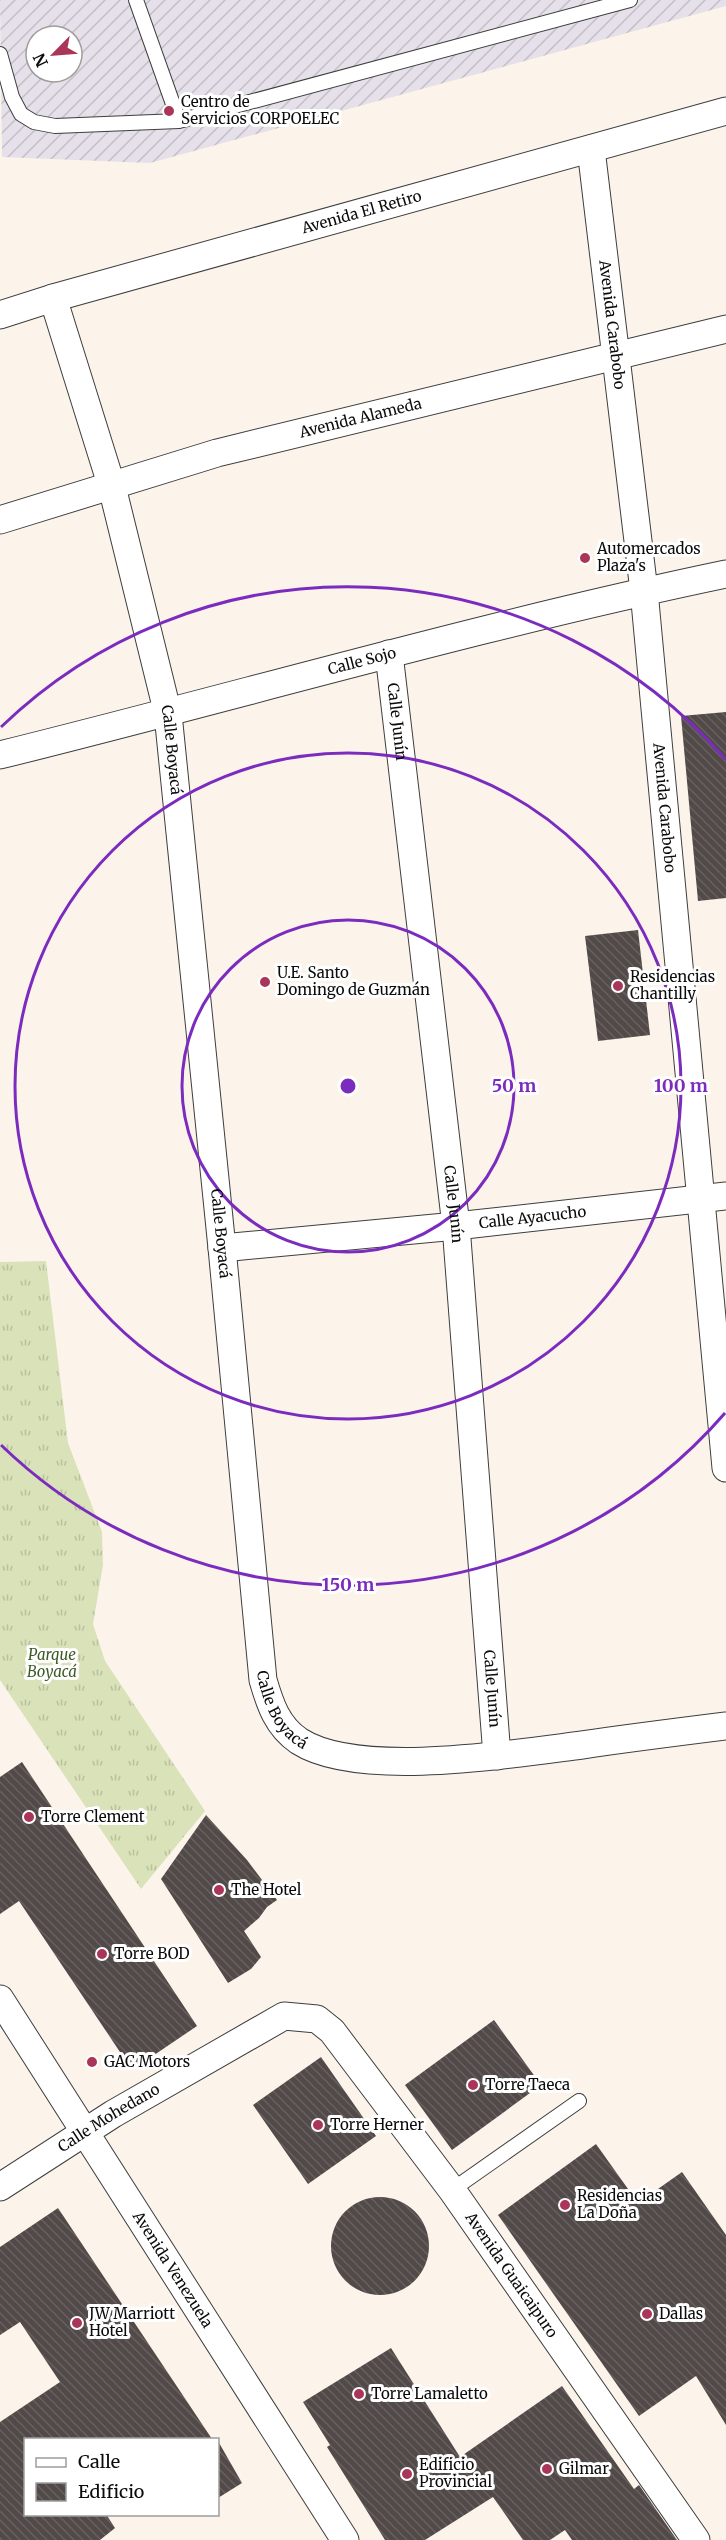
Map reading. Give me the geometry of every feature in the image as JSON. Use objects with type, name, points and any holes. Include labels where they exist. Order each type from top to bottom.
[{"type":"street","name":"Avenida El Retiro","points":[[0,315],[53,298],[726,111]]},
{"type":"street","name":"Avenida Carabobo","points":[[591,149],[644,591],[699,1199],[726,1468]]},
{"type":"street","name":"Calle Boyacá","points":[[53,298],[112,487],[168,714],[263,1680],[272,1712],[298,1740],[330,1755],[394,1762],[497,1755],[726,1726]]},
{"type":"street","name":"Avenida Alameda","points":[[0,520],[217,453],[726,329]]},
{"type":"street","name":"Calle Sojo","points":[[0,755],[168,714],[389,654],[726,573]]},
{"type":"street","name":"Calle Junín","points":[[389,654],[456,1226],[497,1755]]},
{"type":"street","name":"Calle Ayacucho","points":[[222,1248],[456,1226],[726,1196]]},
{"type":"street","name":"Avenida Venezuela","points":[[0,1999],[345,2540]]},
{"type":"street","name":"Calle Mohedano","points":[[0,2187],[85,2132],[284,2016],[317,2019]]},
{"type":"street","name":"Avenida Guaicaipuro","points":[[317,2019],[332,2031],[452,2190],[696,2540]]},
{"type":"lane","points":[[136,0],[179,121]]},
{"type":"lane","points":[[0,54],[12,97],[21,114],[34,122],[55,126],[179,121],[579,6],[630,0]]},
{"type":"lane","points":[[452,2190],[579,2101]]},
{"type":"shaded area","name":"Centro de Servicios CORPOELEC","points":[[0,0],[726,0],[726,6],[150,163],[2,157]]},
{"type":"green space","name":"Parque Boyacá","points":[[46,1261],[68,1443],[102,1532],[103,1565],[93,1624],[105,1661],[205,1811],[141,1889],[0,1680],[0,1262]]},
{"type":"building","points":[[726,712],[726,898],[698,901],[681,716]]},
{"type":"building","name":"Residencias Chantilly","points":[[638,930],[650,1035],[598,1041],[585,936]]},
{"type":"building","name":"Torre BOD","points":[[22,1762],[197,2026],[132,2070],[19,1901],[0,1914],[0,1777]]},
{"type":"building","name":"The Hotel","points":[[206,1815],[247,1860],[277,1900],[244,1931],[261,1957],[251,1969],[228,1983],[161,1879]]},
{"type":"building","name":"Torre Taeca","points":[[494,2020],[541,2085],[452,2150],[405,2085]]},
{"type":"building","name":"Torre Herner","points":[[321,2057],[376,2136],[308,2184],[253,2105]]},
{"type":"building","name":"Dallas","points":[[596,2144],[638,2203],[682,2172],[726,2235],[726,2425],[696,2376],[639,2416],[498,2215]]},
{"type":"building","points":[[380,2197],[399,2201],[415,2211],[425,2227],[429,2246],[425,2265],[415,2281],[399,2291],[380,2295],[361,2291],[345,2281],[335,2265],[331,2246],[335,2227],[345,2211],[361,2201]]},
{"type":"building","name":"JW Marriott Hotel","points":[[58,2208],[211,2438],[24,2438],[24,2516],[107,2516],[115,2528],[100,2540],[0,2540],[0,2422],[60,2382],[20,2322],[0,2335],[0,2247]]},
{"type":"building","points":[[391,2348],[460,2457],[562,2386],[634,2489],[639,2485],[677,2540],[572,2540],[565,2530],[550,2540],[523,2540],[493,2497],[425,2540],[385,2540],[327,2447],[330,2445],[303,2402]]},
{"type":"building","points":[[219,2443],[242,2483],[219,2497]]},
{"type":"place","name":"Centro de Servicios CORPOELEC","points":[[169,111]]},
{"type":"place","name":"Automercados Plaza's","points":[[585,558]]},
{"type":"place","name":"U.E. Santo Domingo de Guzmán","points":[[265,982]]},
{"type":"place","name":"Residencias Chantilly","points":[[618,986]]},
{"type":"place","name":"Torre Clement","points":[[29,1817]]},
{"type":"place","name":"The Hotel","points":[[219,1890]]},
{"type":"place","name":"Torre BOD","points":[[102,1954]]},
{"type":"place","name":"GAC Motors","points":[[92,2062]]},
{"type":"place","name":"Torre Taeca","points":[[473,2085]]},
{"type":"place","name":"Torre Herner","points":[[318,2125]]},
{"type":"place","name":"Residencias La Doña","points":[[565,2205]]},
{"type":"place","name":"Dallas","points":[[647,2314]]},
{"type":"place","name":"JW Marriott Hotel","points":[[77,2323]]},
{"type":"place","name":"Torre Lamaletto","points":[[359,2394]]},
{"type":"place","name":"Gilmar","points":[[547,2469]]},
{"type":"place","name":"Edificio Provincial","points":[[407,2474]]}]
